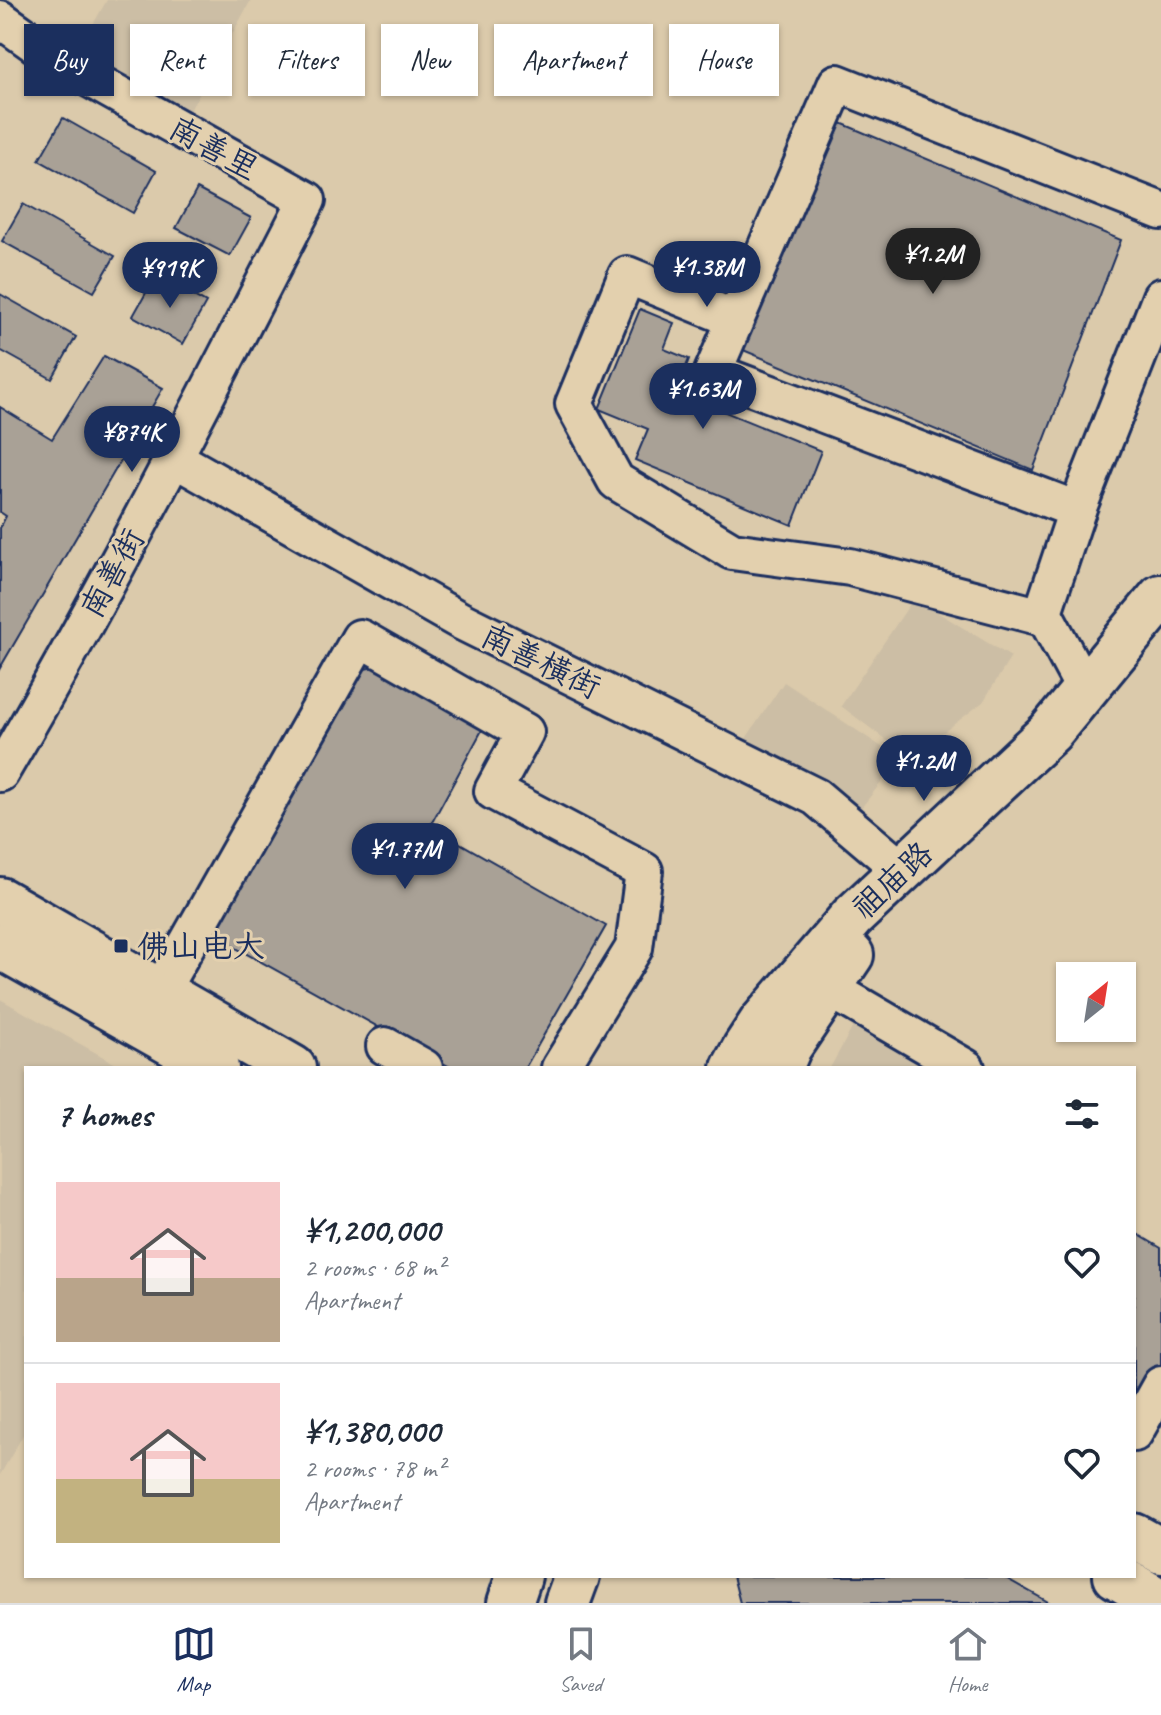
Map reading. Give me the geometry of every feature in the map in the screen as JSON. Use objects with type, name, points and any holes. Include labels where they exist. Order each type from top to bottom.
[{"type":"main road","name":"祖庙路","points":[[746,1063],[762,1022],[852,917],[1050,732],[1161,597]]},
{"type":"main road","name":"祖庙路","points":[[746,1063],[789,1047],[866,933],[1069,743],[1161,628]]},
{"type":"main road","points":[[0,900],[290,1066]]},
{"type":"main road","points":[[0,946],[212,1066]]},
{"type":"main road","points":[[1136,1537],[1161,1551]]},
{"type":"main road","points":[[510,1603],[518,1578]]},
{"type":"main road","points":[[567,1603],[576,1578]]},
{"type":"main road","points":[[1119,1578],[1161,1602]]},
{"type":"street","name":"南善里","points":[[0,19],[62,63],[307,200]]},
{"type":"street","points":[[1077,510],[713,372],[837,83],[1161,211]]},
{"type":"street","name":"南善街","points":[[0,773],[54,681],[174,458],[307,200]]},
{"type":"street","points":[[735,319],[627,275],[574,404],[616,481],[732,551],[850,567],[1046,618]]},
{"type":"street","points":[[1085,690],[1043,612],[1077,510],[1161,297]]},
{"type":"street","name":"南善横街","points":[[174,458],[459,620],[816,797],[902,870]]},
{"type":"street","points":[[160,992],[360,638],[525,732],[493,791],[644,871],[634,948],[561,1066]]},
{"type":"street","points":[[829,988],[963,1066]]},
{"type":"street","points":[[385,1046],[420,1066]]},
{"type":"street","points":[[1136,1429],[1161,1385]]},
{"type":"shaded area","points":[[107,0],[251,0],[232,34],[232,24],[130,24],[130,83],[114,74],[114,24],[93,24]]},
{"type":"shaded area","points":[[154,96],[198,96],[188,114]]},
{"type":"shaded area","points":[[914,598],[1011,657],[983,702],[910,758],[841,706]]},
{"type":"shaded area","points":[[784,682],[900,759],[853,818],[743,743]]},
{"type":"shaded area","points":[[0,999],[119,1066],[24,1066],[24,1433],[0,1475]]},
{"type":"shaded area","points":[[855,1023],[931,1066],[831,1066]]},
{"type":"building","points":[[63,118],[156,171],[133,213],[39,160]]},
{"type":"building","points":[[836,121],[1121,240],[1033,470],[743,350]]},
{"type":"building","points":[[197,189],[251,218],[230,256],[176,228]]},
{"type":"building","points":[[23,204],[115,256],[94,292],[2,241]]},
{"type":"building","points":[[156,275],[206,303],[183,344],[133,316]]},
{"type":"building","points":[[0,294],[76,337],[52,379],[0,350]]},
{"type":"building","points":[[640,309],[674,323],[664,349],[689,359],[676,392],[821,451],[792,525],[635,460],[648,429],[599,409]]},
{"type":"building","points":[[104,356],[163,388],[0,668],[0,528],[6,516],[0,512],[0,407],[52,439]]},
{"type":"building","points":[[380,666],[487,721],[430,826],[606,926],[526,1066],[448,1066],[211,934],[359,670]]},
{"type":"building","points":[[1136,1233],[1161,1248],[1161,1368],[1136,1412]]},
{"type":"building","points":[[734,1578],[1006,1578],[1050,1603],[740,1603]]},
{"type":"place","name":"佛山电大","points":[[121,946]]}]
